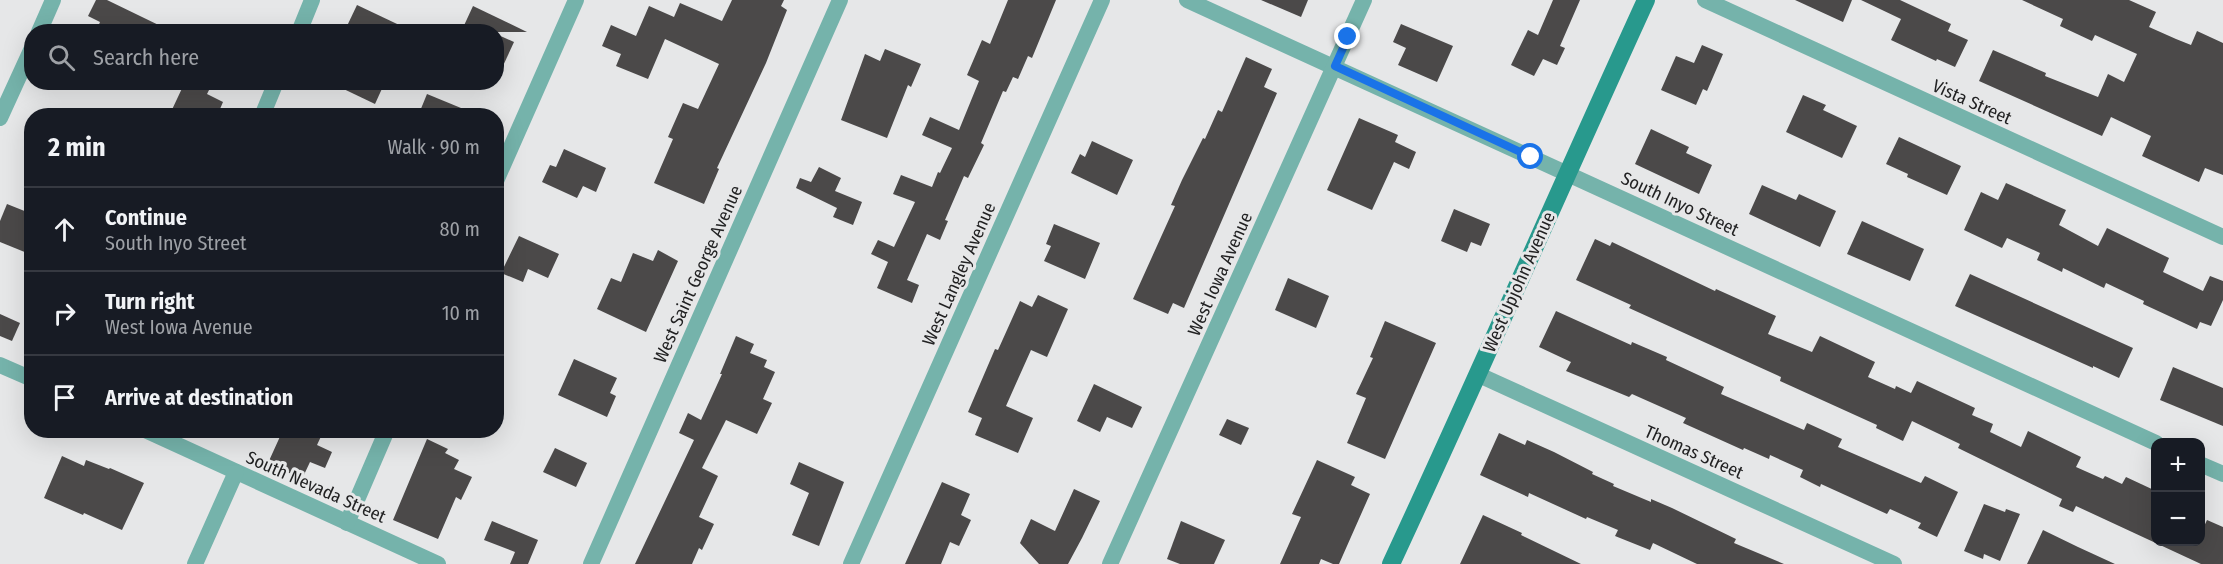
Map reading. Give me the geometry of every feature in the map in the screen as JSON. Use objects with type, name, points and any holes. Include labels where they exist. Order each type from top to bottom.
[{"type":"street","points":[[42,24],[53,0]]},
{"type":"street","points":[[302,24],[312,0]]},
{"type":"street","points":[[504,163],[576,0]]},
{"type":"street","name":"West Saint George Avenue","points":[[591,564],[840,0]]},
{"type":"street","name":"West Langley Avenue","points":[[851,564],[1102,0]]},
{"type":"street","name":"South Inyo Street","points":[[1187,0],[2151,441]]},
{"type":"street","name":"West Iowa Avenue","points":[[1110,564],[1364,0]]},
{"type":"street","name":"West Upjohn Avenue","points":[[1391,564],[1479,375],[1566,174],[1646,0]]},
{"type":"street","name":"Vista Street","points":[[1705,0],[2223,237]]},
{"type":"street","points":[[0,118],[24,66]]},
{"type":"street","points":[[265,108],[273,90]]},
{"type":"street","points":[[0,364],[24,375]]},
{"type":"street","name":"Thomas Street","points":[[1479,375],[1894,564]]},
{"type":"street","name":"South Nevada Street","points":[[162,438],[438,564]]},
{"type":"street","points":[[347,523],[384,438]]},
{"type":"street","points":[[2205,466],[2223,474]]},
{"type":"street","points":[[195,564],[236,472]]},
{"type":"building","points":[[96,0],[107,0],[156,24],[99,24],[100,22],[88,16]]},
{"type":"building","points":[[732,0],[784,0],[781,6],[787,10],[766,63],[717,168],[719,169],[704,204],[654,183],[673,139],[668,137],[683,103],[698,109],[719,64],[665,39],[648,79],[616,66],[621,54],[602,46],[611,25],[636,36],[649,6],[674,17],[680,3],[722,21]]},
{"type":"building","points":[[1008,0],[1056,0],[1032,58],[1028,56],[1018,79],[1013,77],[1006,92],[1003,91],[981,143],[984,145],[968,178],[964,176],[945,220],[948,221],[940,240],[927,234],[907,280],[919,285],[912,303],[877,288],[888,262],[871,254],[878,240],[894,247],[915,202],[893,194],[901,175],[932,187],[938,172],[940,173],[952,148],[922,135],[930,117],[959,130],[979,81],[967,75],[982,40],[990,44]]},
{"type":"building","points":[[1261,0],[1308,0],[1301,17]]},
{"type":"building","points":[[1553,0],[1580,0],[1560,46],[1565,48],[1557,65],[1543,59],[1534,76],[1511,65],[1528,30],[1538,35]]},
{"type":"building","points":[[1795,0],[1852,0],[1843,22]]},
{"type":"building","points":[[1861,0],[1900,0],[1951,24],[1948,31],[1968,40],[1955,67],[1937,59],[1936,61],[1891,40],[1901,19]]},
{"type":"building","points":[[2022,0],[2129,0],[2156,12],[2149,27],[2191,45],[2197,31],[2223,43],[2223,175],[2205,168],[2199,182],[2142,156],[2151,136],[2111,117],[2102,136],[1979,81],[1993,50],[2046,73],[2045,76],[2098,97],[2108,74],[2124,82],[2137,54],[2095,35],[2092,41],[2060,26],[2063,19]]},
{"type":"building","points":[[357,5],[397,24],[348,24]]},
{"type":"building","points":[[473,6],[527,32],[504,32],[504,24],[465,24]]},
{"type":"building","points":[[1401,24],[1453,46],[1437,82],[1398,65],[1406,48],[1393,42]]},
{"type":"building","points":[[504,38],[514,42],[504,64]]},
{"type":"building","points":[[1702,45],[1723,54],[1707,91],[1703,89],[1696,105],[1661,90],[1676,56],[1694,63]]},
{"type":"building","points":[[885,49],[921,64],[911,87],[908,85],[887,138],[841,120],[865,54],[880,61]]},
{"type":"building","points":[[1246,57],[1272,69],[1264,87],[1277,93],[1184,308],[1173,303],[1168,314],[1133,299],[1175,206],[1171,205],[1182,180],[1218,110],[1222,112]]},
{"type":"building","points":[[181,90],[209,90],[207,94],[223,102],[220,108],[173,108]]},
{"type":"building","points":[[346,90],[381,90],[375,104]]},
{"type":"building","points":[[427,94],[461,108],[421,108]]},
{"type":"building","points":[[1803,95],[1826,105],[1823,110],[1857,126],[1842,158],[1786,132]]},
{"type":"building","points":[[1359,118],[1398,135],[1395,142],[1416,152],[1409,169],[1394,162],[1372,210],[1327,190]]},
{"type":"building","points":[[1651,129],[1689,147],[1686,153],[1712,165],[1699,194],[1635,164]]},
{"type":"building","points":[[1899,137],[1961,166],[1947,195],[1907,177],[1908,174],[1886,164]]},
{"type":"building","points":[[1092,141],[1133,160],[1117,195],[1071,173],[1080,154],[1085,157]]},
{"type":"building","points":[[564,149],[606,168],[596,192],[583,186],[577,198],[542,182],[550,165],[556,167]]},
{"type":"building","points":[[819,167],[841,178],[835,191],[862,202],[853,225],[833,217],[837,208],[796,188],[800,178],[811,182]]},
{"type":"building","points":[[2006,183],[2066,210],[2059,225],[2098,246],[2107,228],[2169,258],[2163,272],[2203,291],[2210,276],[2223,281],[2223,300],[2211,326],[2200,322],[2197,329],[2143,304],[2144,301],[2106,283],[2104,288],[2063,268],[2062,272],[2037,260],[2040,253],[2007,238],[2002,248],[1964,230],[1981,192],[1998,200]]},
{"type":"building","points":[[1762,185],[1796,200],[1799,194],[1836,211],[1820,247],[1749,214]]},
{"type":"building","points":[[7,204],[24,211],[24,252],[0,242],[0,221]]},
{"type":"building","points":[[1454,209],[1490,224],[1481,246],[1471,242],[1467,252],[1441,241]]},
{"type":"building","points":[[1862,221],[1924,249],[1910,281],[1847,254]]},
{"type":"building","points":[[1054,224],[1100,243],[1085,279],[1044,261],[1051,246],[1046,244]]},
{"type":"building","points":[[519,236],[559,254],[548,278],[528,269],[523,282],[504,274],[504,267]]},
{"type":"building","points":[[1595,239],[1610,246],[1612,242],[1715,291],[1716,289],[1776,316],[1768,334],[1812,352],[1820,336],[1875,362],[1868,377],[1895,389],[1896,386],[1911,393],[1917,381],[1975,408],[1972,415],[1993,424],[1990,432],[2021,447],[2028,431],[2081,457],[2076,467],[2103,479],[2105,476],[2122,484],[2126,477],[2151,489],[2151,541],[2076,506],[2073,512],[2059,506],[2062,499],[1958,448],[1960,444],[1912,421],[1903,441],[1876,428],[1877,425],[1780,381],[1781,377],[1629,308],[1631,305],[1576,280]]},
{"type":"building","points":[[658,250],[678,261],[646,332],[597,309],[611,278],[621,282],[633,253],[653,261]]},
{"type":"building","points":[[1970,274],[2133,348],[2119,378],[1955,306]]},
{"type":"building","points":[[1288,278],[1329,296],[1316,328],[1275,310]]},
{"type":"building","points":[[1038,295],[1068,309],[1047,357],[1031,350],[1006,406],[1033,418],[1018,453],[975,435],[982,418],[968,412],[995,349],[998,350],[1020,301],[1032,307]]},
{"type":"building","points":[[1556,311],[1631,345],[1632,342],[1667,357],[1666,360],[1724,387],[1721,394],[1804,430],[1807,423],[1842,439],[1838,447],[1921,483],[1925,476],[1958,492],[1937,537],[1918,528],[1921,523],[1890,509],[1887,514],[1821,484],[1820,487],[1800,477],[1803,470],[1770,455],[1769,459],[1744,448],[1743,450],[1683,423],[1686,418],[1632,394],[1629,397],[1566,371],[1571,362],[1539,347]]},
{"type":"building","points":[[0,314],[20,323],[12,341],[0,336]]},
{"type":"building","points":[[1385,321],[1436,343],[1385,459],[1347,443],[1366,398],[1356,394],[1373,358],[1370,357]]},
{"type":"building","points":[[736,336],[754,344],[750,353],[767,360],[764,367],[775,372],[763,399],[772,403],[757,434],[726,420],[702,468],[718,476],[699,517],[714,524],[702,550],[699,548],[692,564],[635,564],[694,440],[679,433],[688,413],[701,420]]},
{"type":"building","points":[[574,359],[617,378],[610,393],[616,396],[607,417],[558,395]]},
{"type":"building","points":[[2173,367],[2223,388],[2223,426],[2160,400]]},
{"type":"building","points":[[1094,384],[1142,407],[1132,428],[1107,417],[1100,432],[1077,421]]},
{"type":"building","points":[[1227,419],[1249,428],[1241,445],[1219,435]]},
{"type":"building","points":[[1499,433],[1525,445],[1527,440],[1554,452],[1614,484],[1613,486],[1672,508],[1736,539],[1734,543],[1784,564],[1697,564],[1653,543],[1650,550],[1615,536],[1618,530],[1587,517],[1586,519],[1529,493],[1528,497],[1480,475]]},
{"type":"building","points":[[279,438],[320,438],[317,445],[332,452],[325,468],[310,462],[302,479],[268,463]]},
{"type":"building","points":[[427,439],[448,449],[445,453],[459,460],[454,469],[472,477],[461,500],[456,497],[438,539],[393,520]]},
{"type":"building","points":[[555,448],[587,463],[576,487],[543,472]]},
{"type":"building","points":[[62,456],[84,466],[86,460],[144,483],[122,530],[44,498]]},
{"type":"building","points":[[1317,460],[1355,477],[1351,485],[1370,494],[1339,564],[1321,559],[1319,564],[1280,564],[1301,517],[1292,514]]},
{"type":"building","points":[[799,462],[844,482],[819,546],[792,535],[809,493],[790,484]]},
{"type":"building","points":[[942,482],[970,494],[961,515],[971,520],[959,546],[950,542],[941,564],[905,564]]},
{"type":"building","points":[[1074,489],[1100,501],[1068,564],[1039,564],[1020,543],[1031,519],[1055,531]]},
{"type":"building","points":[[1984,504],[2005,512],[2006,509],[2020,514],[2000,561],[1984,554],[1983,559],[1964,551]]},
{"type":"building","points":[[1483,515],[1522,533],[1521,535],[1581,564],[1460,564]]},
{"type":"building","points":[[2207,520],[2223,527],[2223,564],[2201,564],[2162,546],[2205,546]]},
{"type":"building","points":[[492,521],[538,540],[528,564],[510,564],[515,552],[484,540]]},
{"type":"building","points":[[1181,521],[1225,540],[1214,564],[1180,564],[1167,559]]},
{"type":"building","points":[[2043,530],[2078,547],[2115,564],[2027,564]]},
{"type":"route","points":[[1348,37],[1335,66],[1531,157]]}]
